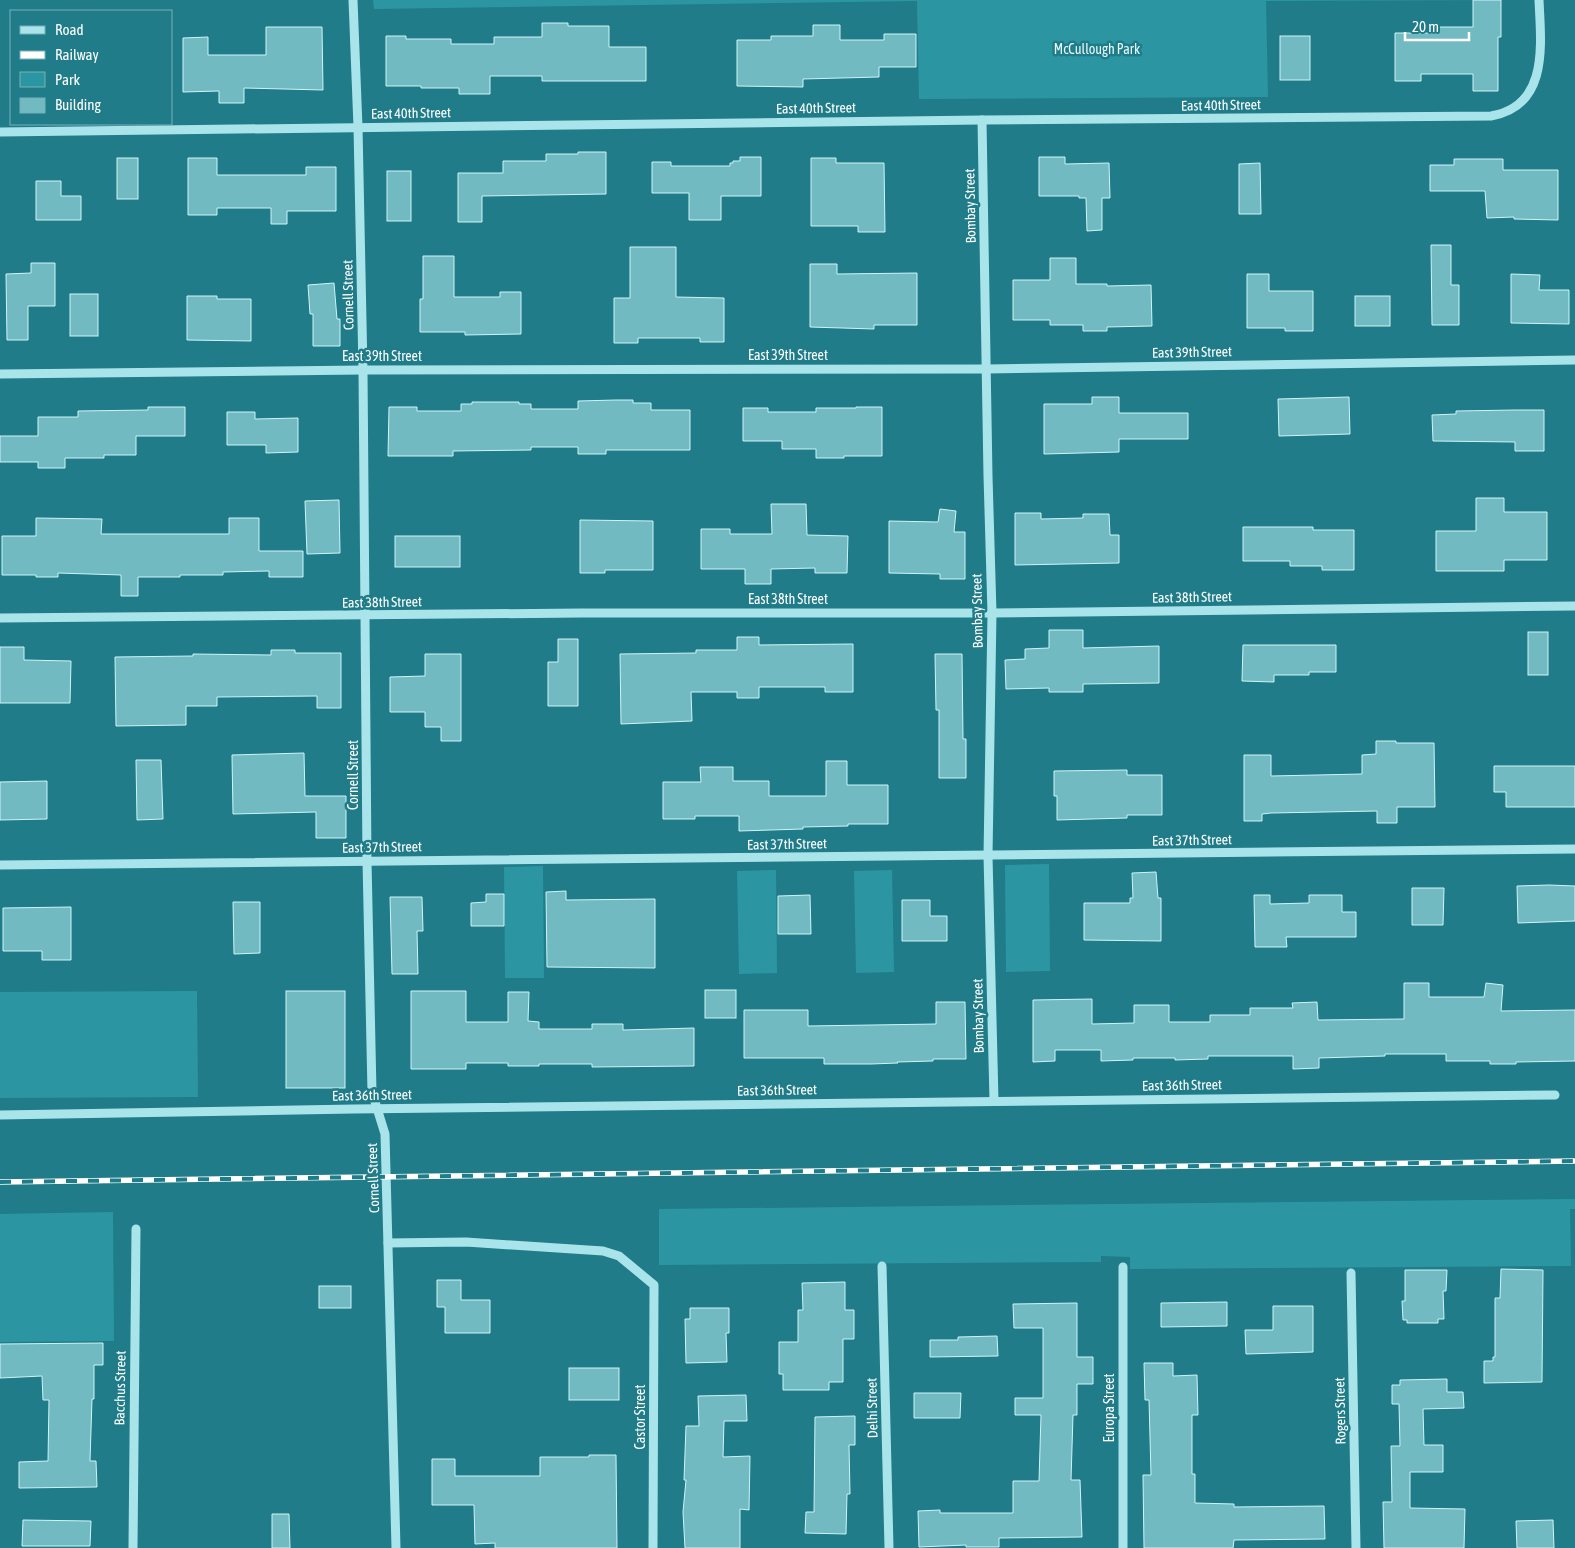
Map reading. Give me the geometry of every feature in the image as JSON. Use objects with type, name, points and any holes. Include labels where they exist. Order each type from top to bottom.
[{"type":"street","name":"Cornell Street","points":[[353,0],[358,127],[363,370],[367,861],[372,1092],[385,1134],[396,1548]]},
{"type":"street","name":"East 40th Street","points":[[0,132],[1491,116],[1505,114],[1525,99],[1538,77],[1540,40],[1539,0]]},
{"type":"street","name":"Bombay Street","points":[[982,120],[992,612],[988,856],[994,1101]]},
{"type":"street","name":"East 39th Street","points":[[0,374],[363,370],[986,369],[1575,360]]},
{"type":"street","name":"East 38th Street","points":[[0,618],[366,616],[582,612],[992,612],[1575,606]]},
{"type":"street","name":"East 37th Street","points":[[0,865],[1575,850]]},
{"type":"street","name":"East 36th Street","points":[[0,1115],[1555,1095]]},
{"type":"street","name":"Bacchus Street","points":[[133,1548],[136,1228]]},
{"type":"street","name":"Castor Street","points":[[388,1243],[466,1242],[603,1251],[619,1256],[654,1286],[653,1548]]},
{"type":"street","name":"Delhi Street","points":[[882,1266],[889,1548]]},
{"type":"street","name":"Europa Street","points":[[1123,1268],[1124,1548]]},
{"type":"street","name":"Rogers Street","points":[[1351,1273],[1356,1548]]},
{"type":"green space","name":"McCullough Park","points":[[373,0],[1514,0],[1266,1],[1268,97],[919,99],[917,1],[374,9]]},
{"type":"green space","points":[[1049,864],[1050,971],[1006,972],[1005,865]]},
{"type":"green space","points":[[543,866],[544,978],[505,978],[504,867]]},
{"type":"green space","points":[[776,870],[777,973],[739,974],[737,871]]},
{"type":"green space","points":[[892,870],[894,972],[856,973],[854,871]]},
{"type":"green space","points":[[197,991],[198,1097],[0,1098],[0,992]]},
{"type":"green space","points":[[1575,1199],[1575,1209],[1570,1209],[1571,1266],[1130,1269],[1130,1257],[1101,1256],[1101,1262],[659,1265],[659,1209]]},
{"type":"green space","points":[[113,1212],[114,1341],[0,1342],[0,1214]]},
{"type":"building","points":[[1473,0],[1501,0],[1501,37],[1498,37],[1498,91],[1473,91],[1473,74],[1421,74],[1421,81],[1395,81],[1395,33],[1436,33],[1436,27],[1473,27]]},
{"type":"building","points":[[542,23],[568,23],[568,26],[609,26],[609,47],[646,47],[646,81],[542,81],[542,76],[490,76],[490,94],[459,94],[459,88],[386,86],[386,36],[406,36],[406,39],[451,39],[451,44],[494,44],[494,37],[542,37]]},
{"type":"building","points":[[813,25],[840,25],[840,40],[884,40],[884,34],[916,34],[916,67],[879,67],[879,77],[803,79],[803,87],[737,86],[737,40],[771,40],[771,36],[813,36]]},
{"type":"building","points":[[266,27],[322,27],[323,90],[244,88],[244,103],[219,103],[219,91],[183,92],[183,38],[208,37],[208,55],[266,55]]},
{"type":"building","points":[[1280,36],[1310,36],[1310,80],[1280,80]]},
{"type":"building","points":[[578,152],[606,152],[606,194],[482,196],[482,222],[458,222],[458,173],[503,173],[503,161],[546,161],[546,154],[578,154]]},
{"type":"building","points":[[740,157],[761,157],[761,196],[721,196],[721,220],[689,220],[689,193],[652,193],[652,162],[671,162],[671,166],[730,166],[730,163],[733,163],[733,161],[740,161]]},
{"type":"building","points":[[1039,157],[1065,157],[1065,164],[1109,163],[1110,198],[1102,198],[1102,230],[1087,231],[1086,198],[1079,198],[1079,196],[1039,196]]},
{"type":"building","points":[[117,158],[138,158],[138,199],[117,199]]},
{"type":"building","points":[[188,158],[217,158],[217,175],[306,175],[306,167],[336,167],[336,211],[287,211],[287,224],[271,224],[271,208],[217,208],[217,215],[188,215]]},
{"type":"building","points":[[811,158],[836,158],[836,163],[884,163],[885,232],[858,232],[858,226],[811,226]]},
{"type":"building","points":[[1454,159],[1503,159],[1503,170],[1558,170],[1558,220],[1514,219],[1514,217],[1487,218],[1485,191],[1430,191],[1430,165],[1454,165]]},
{"type":"building","points":[[1260,163],[1261,214],[1239,214],[1239,164]]},
{"type":"building","points":[[387,171],[411,171],[411,221],[387,221]]},
{"type":"building","points":[[36,181],[61,181],[61,196],[81,196],[81,220],[36,220]]},
{"type":"building","points":[[1431,245],[1451,245],[1451,285],[1459,285],[1459,325],[1432,325]]},
{"type":"building","points":[[630,247],[676,247],[676,297],[724,298],[724,342],[700,342],[700,338],[638,338],[638,343],[614,343],[614,298],[630,298]]},
{"type":"building","points":[[423,256],[454,256],[454,297],[500,297],[500,292],[521,292],[521,334],[465,335],[465,332],[420,332],[420,299],[423,299]]},
{"type":"building","points":[[1050,258],[1076,258],[1076,284],[1107,284],[1107,286],[1151,285],[1152,326],[1107,327],[1107,331],[1083,331],[1083,325],[1050,325],[1050,320],[1013,320],[1013,280],[1050,280]]},
{"type":"building","points":[[31,263],[55,263],[55,306],[28,306],[28,340],[7,340],[6,274],[31,273]]},
{"type":"building","points":[[810,264],[837,264],[837,274],[917,273],[917,325],[874,325],[874,329],[810,327]]},
{"type":"building","points":[[1247,274],[1269,274],[1269,291],[1313,291],[1313,331],[1285,331],[1285,328],[1247,328]]},
{"type":"building","points":[[1511,274],[1540,275],[1539,290],[1569,290],[1569,324],[1511,323]]},
{"type":"building","points":[[334,283],[337,319],[340,319],[340,346],[313,346],[313,314],[310,314],[308,285]]},
{"type":"building","points":[[70,294],[98,294],[98,336],[70,336]]},
{"type":"building","points":[[187,296],[217,296],[217,299],[251,299],[251,341],[187,340]]},
{"type":"building","points":[[1355,296],[1390,296],[1390,326],[1355,326]]},
{"type":"building","points":[[1092,397],[1119,397],[1119,413],[1188,413],[1188,439],[1119,439],[1119,452],[1044,454],[1044,404],[1092,404]]},
{"type":"building","points":[[1349,397],[1350,434],[1279,436],[1278,399]]},
{"type":"building","points":[[633,400],[633,403],[651,403],[651,410],[690,410],[690,450],[606,450],[606,454],[578,454],[578,447],[531,447],[531,450],[453,451],[453,456],[388,456],[389,407],[417,407],[417,411],[461,411],[461,404],[472,404],[472,402],[519,402],[519,404],[531,404],[531,409],[578,409],[578,401]]},
{"type":"building","points":[[148,407],[185,407],[185,436],[136,436],[136,455],[104,455],[104,458],[65,458],[65,468],[38,468],[38,462],[0,462],[0,436],[38,436],[38,417],[78,417],[78,411],[148,410]]},
{"type":"building","points":[[882,407],[882,456],[816,458],[816,449],[782,449],[782,441],[743,441],[743,408],[768,408],[768,412],[816,412],[816,408]]},
{"type":"building","points":[[1544,410],[1544,451],[1515,451],[1515,442],[1433,441],[1432,415],[1456,414],[1456,411]]},
{"type":"building","points":[[227,412],[255,412],[255,419],[298,418],[298,452],[266,453],[266,445],[227,445]]},
{"type":"building","points":[[1476,498],[1504,498],[1504,512],[1547,512],[1547,560],[1504,560],[1504,571],[1436,571],[1436,531],[1476,531]]},
{"type":"building","points":[[339,500],[340,553],[307,554],[305,501]]},
{"type":"building","points":[[771,504],[806,504],[807,535],[848,536],[847,573],[815,573],[815,568],[771,569],[771,584],[745,584],[745,569],[701,569],[701,529],[730,529],[730,534],[772,534]]},
{"type":"building","points":[[940,509],[956,511],[954,532],[965,532],[965,579],[940,579],[940,574],[889,573],[889,521],[938,522]]},
{"type":"building","points":[[1015,513],[1041,513],[1041,519],[1083,518],[1083,514],[1109,514],[1110,535],[1119,535],[1119,563],[1015,565]]},
{"type":"building","points":[[36,518],[102,519],[101,534],[229,534],[229,518],[259,518],[259,551],[303,551],[303,577],[269,577],[269,571],[223,572],[223,575],[180,575],[180,577],[138,577],[138,596],[121,596],[121,575],[58,573],[58,577],[36,577],[36,575],[2,575],[2,536],[36,536]]},
{"type":"building","points":[[580,520],[653,521],[653,570],[605,570],[605,573],[580,573]]},
{"type":"building","points":[[1243,527],[1313,527],[1313,530],[1354,530],[1354,570],[1322,570],[1322,566],[1290,566],[1290,561],[1243,561]]},
{"type":"building","points":[[395,536],[460,536],[460,567],[395,567]]},
{"type":"building","points":[[1049,630],[1083,630],[1083,648],[1159,646],[1159,683],[1083,684],[1083,692],[1049,692],[1049,688],[1006,689],[1005,660],[1025,659],[1025,649],[1049,648]]},
{"type":"building","points":[[1528,632],[1548,632],[1548,675],[1528,675]]},
{"type":"building","points":[[737,637],[759,637],[759,645],[853,644],[853,692],[825,692],[825,687],[759,687],[759,698],[737,698],[737,692],[691,692],[692,721],[621,724],[620,654],[696,653],[696,650],[737,650]]},
{"type":"building","points":[[558,639],[578,639],[578,706],[548,706],[548,662],[558,662]]},
{"type":"building","points":[[1243,645],[1336,645],[1336,672],[1309,672],[1309,675],[1274,675],[1274,682],[1242,681]]},
{"type":"building","points":[[0,647],[24,647],[24,660],[71,661],[70,703],[0,703]]},
{"type":"building","points":[[271,650],[295,650],[295,653],[341,653],[341,708],[317,708],[317,696],[217,697],[217,706],[186,706],[186,725],[116,726],[115,657],[193,656],[193,654],[271,655]]},
{"type":"building","points":[[425,654],[461,654],[461,741],[441,741],[441,727],[425,727],[425,712],[390,712],[390,677],[425,676]]},
{"type":"building","points":[[935,654],[962,654],[963,739],[966,739],[966,778],[939,778],[939,710],[936,710]]},
{"type":"building","points":[[1376,741],[1434,743],[1435,807],[1397,807],[1397,823],[1377,823],[1377,811],[1271,813],[1262,814],[1262,821],[1244,821],[1244,755],[1271,755],[1271,776],[1362,774],[1362,755],[1376,754]]},
{"type":"building","points":[[304,753],[305,796],[346,796],[346,838],[316,838],[316,812],[233,814],[232,755]]},
{"type":"building","points":[[136,760],[161,760],[163,819],[137,820]]},
{"type":"building","points":[[826,761],[847,761],[847,785],[888,785],[888,824],[848,824],[848,826],[803,827],[803,829],[739,831],[739,816],[695,816],[695,819],[663,819],[663,782],[701,782],[700,767],[733,767],[733,781],[769,781],[769,796],[826,796]]},
{"type":"building","points":[[1494,766],[1575,766],[1575,807],[1506,807],[1506,792],[1494,792]]},
{"type":"building","points":[[1127,770],[1127,775],[1162,775],[1162,815],[1127,815],[1127,818],[1057,820],[1057,796],[1054,796],[1054,771]]},
{"type":"building","points":[[47,781],[47,819],[0,820],[0,782]]},
{"type":"building","points":[[1156,872],[1158,898],[1161,898],[1161,941],[1084,940],[1084,903],[1130,903],[1130,898],[1133,898],[1132,873]]},
{"type":"building","points":[[1517,886],[1575,886],[1575,921],[1518,923]]},
{"type":"building","points":[[1412,888],[1444,888],[1443,925],[1412,925]]},
{"type":"building","points":[[566,891],[566,900],[655,899],[655,968],[547,967],[546,892]]},
{"type":"building","points":[[486,894],[504,894],[504,926],[471,926],[471,903],[486,902]]},
{"type":"building","points":[[810,895],[811,934],[778,934],[778,896]]},
{"type":"building","points":[[1254,895],[1270,895],[1270,904],[1309,903],[1309,895],[1342,895],[1342,912],[1356,912],[1356,937],[1286,937],[1287,947],[1255,947]]},
{"type":"building","points":[[390,897],[422,897],[423,931],[417,931],[418,974],[392,974]]},
{"type":"building","points":[[902,900],[930,900],[930,916],[947,916],[947,941],[902,941]]},
{"type":"building","points":[[233,902],[260,902],[260,953],[234,954]]},
{"type":"building","points":[[71,907],[71,960],[42,960],[42,951],[3,951],[3,908]]},
{"type":"building","points":[[1404,983],[1429,983],[1429,997],[1484,997],[1486,983],[1503,985],[1501,1011],[1575,1010],[1575,1061],[1490,1064],[1490,1061],[1446,1061],[1446,1054],[1385,1054],[1385,1056],[1319,1058],[1319,1068],[1293,1069],[1293,1056],[1208,1056],[1208,1059],[1133,1058],[1133,1060],[1101,1061],[1101,1050],[1055,1050],[1055,1061],[1033,1062],[1033,1000],[1092,999],[1092,1024],[1134,1023],[1134,1005],[1169,1005],[1169,1022],[1210,1022],[1210,1015],[1250,1015],[1250,1008],[1293,1008],[1292,1003],[1317,1002],[1318,1020],[1404,1019]]},
{"type":"building","points":[[705,990],[736,990],[736,1018],[705,1018]]},
{"type":"building","points":[[286,991],[345,991],[345,1088],[286,1088]]},
{"type":"building","points":[[411,991],[466,991],[466,1022],[508,1022],[508,992],[529,992],[528,1021],[539,1022],[539,1029],[592,1029],[592,1024],[623,1024],[623,1030],[694,1028],[694,1066],[592,1067],[592,1064],[539,1064],[539,1066],[508,1066],[508,1063],[466,1063],[466,1069],[411,1069]]},
{"type":"building","points":[[936,1002],[965,1002],[966,1059],[933,1059],[933,1061],[871,1064],[824,1064],[824,1058],[744,1058],[744,1010],[808,1010],[808,1026],[936,1024]]},
{"type":"building","points":[[1501,1269],[1543,1270],[1542,1382],[1484,1383],[1484,1361],[1493,1361],[1493,1357],[1495,1357],[1495,1298],[1500,1298]]},
{"type":"building","points":[[1405,1270],[1447,1270],[1446,1291],[1443,1291],[1444,1319],[1438,1319],[1438,1323],[1407,1323],[1407,1320],[1403,1320],[1402,1301],[1405,1301]]},
{"type":"building","points":[[437,1280],[461,1280],[461,1300],[490,1300],[490,1333],[445,1333],[445,1307],[437,1307]]},
{"type":"building","points":[[845,1282],[845,1310],[854,1310],[854,1339],[843,1339],[843,1382],[829,1382],[829,1390],[783,1390],[783,1374],[779,1374],[779,1342],[798,1342],[798,1310],[803,1310],[802,1283]]},
{"type":"building","points":[[319,1286],[351,1286],[351,1308],[319,1308]]},
{"type":"building","points":[[1227,1302],[1227,1326],[1161,1327],[1161,1303]]},
{"type":"building","points":[[1077,1303],[1077,1357],[1093,1357],[1093,1384],[1077,1384],[1077,1415],[1073,1415],[1071,1480],[1080,1480],[1082,1537],[999,1538],[999,1547],[966,1547],[966,1545],[919,1547],[918,1511],[940,1510],[940,1513],[1013,1513],[1013,1481],[1039,1481],[1041,1415],[1015,1415],[1015,1398],[1043,1398],[1043,1328],[1014,1328],[1013,1304]]},
{"type":"building","points":[[1273,1306],[1313,1306],[1313,1352],[1246,1354],[1245,1330],[1273,1330]]},
{"type":"building","points":[[690,1308],[729,1308],[729,1333],[726,1333],[727,1362],[686,1363],[685,1319],[690,1319]]},
{"type":"building","points":[[997,1336],[998,1356],[930,1357],[930,1340],[958,1340],[958,1337]]},
{"type":"building","points":[[103,1343],[103,1365],[94,1365],[94,1399],[92,1399],[90,1461],[96,1461],[97,1487],[19,1488],[19,1462],[48,1461],[49,1400],[43,1400],[42,1376],[0,1378],[0,1344]]},
{"type":"building","points":[[1144,1363],[1173,1363],[1173,1376],[1197,1375],[1198,1415],[1192,1415],[1192,1474],[1195,1474],[1195,1503],[1234,1504],[1234,1507],[1324,1506],[1325,1539],[1234,1540],[1233,1548],[1144,1548],[1143,1475],[1151,1475],[1149,1400],[1145,1400]]},
{"type":"building","points":[[569,1368],[619,1368],[619,1400],[569,1400]]},
{"type":"building","points":[[1447,1379],[1447,1392],[1463,1392],[1464,1408],[1423,1409],[1424,1445],[1443,1445],[1443,1472],[1410,1472],[1410,1508],[1465,1509],[1464,1548],[1384,1548],[1383,1502],[1392,1502],[1391,1446],[1400,1446],[1399,1404],[1392,1404],[1392,1385],[1400,1385],[1400,1380]]},
{"type":"building","points":[[914,1393],[961,1393],[960,1418],[914,1418]]},
{"type":"building","points":[[746,1395],[747,1421],[724,1421],[723,1457],[750,1456],[749,1510],[740,1509],[740,1548],[685,1548],[683,1512],[686,1480],[684,1480],[686,1426],[699,1426],[698,1396]]},
{"type":"building","points":[[855,1416],[855,1445],[849,1445],[850,1494],[847,1494],[846,1534],[805,1533],[806,1512],[814,1512],[815,1417]]},
{"type":"building","points":[[589,1455],[616,1455],[617,1548],[495,1548],[495,1543],[475,1544],[474,1505],[432,1505],[432,1459],[455,1459],[455,1476],[540,1476],[540,1457],[589,1457]]},
{"type":"building","points":[[272,1514],[289,1514],[290,1548],[272,1548]]},
{"type":"building","points":[[23,1520],[91,1521],[90,1546],[22,1546]]},
{"type":"building","points":[[1553,1520],[1554,1548],[1517,1548],[1516,1521]]},
{"type":"railway","points":[[0,1182],[1575,1161]]}]
